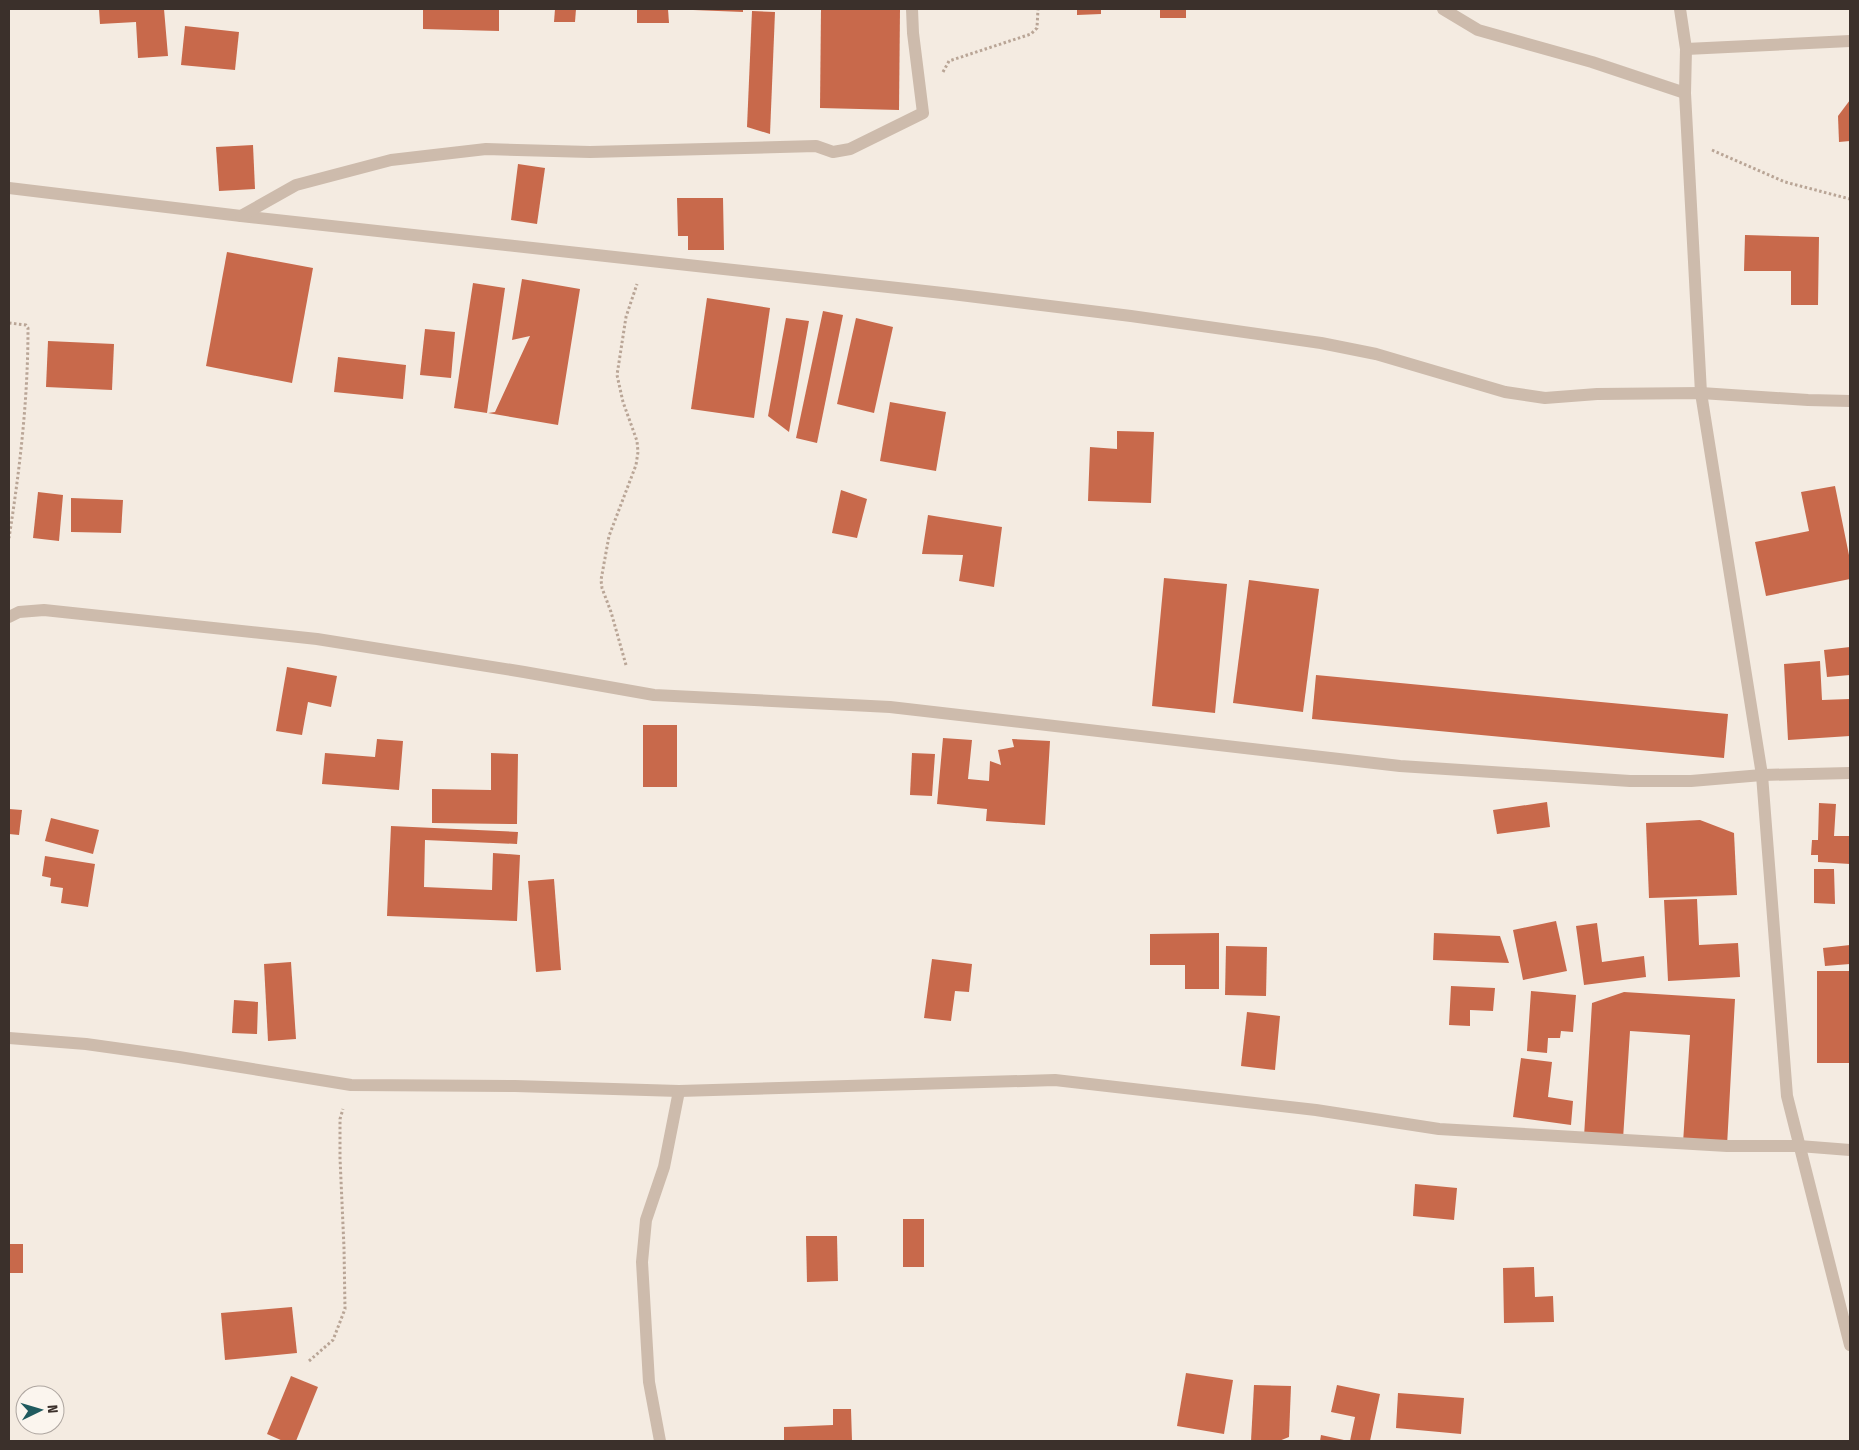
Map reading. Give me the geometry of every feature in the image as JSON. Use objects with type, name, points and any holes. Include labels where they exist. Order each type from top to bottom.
[{"type":"street","points":[[241,216],[296,185],[391,160],[486,149],[590,152],[816,146],[833,152],[850,149],[922,113],[912,9]]},
{"type":"street","points":[[1443,9],[1478,30],[1592,62],[1686,93]]},
{"type":"street","points":[[1680,9],[1686,49],[1686,93],[1701,393],[1762,775],[1787,1096],[1850,1345]]},
{"type":"street","points":[[1686,49],[1850,41]]},
{"type":"street","points":[[9,188],[241,216],[1121,314],[1321,343],[1376,354],[1505,392],[1545,398],[1597,394],[1701,393],[1850,401]]},
{"type":"street","points":[[9,617],[19,612],[44,610],[317,639],[654,695],[890,707],[1400,766],[1630,781],[1691,781],[1762,775],[1850,773]]},
{"type":"street","points":[[9,1038],[86,1044],[351,1085],[515,1086],[679,1091],[1055,1080],[1316,1110],[1438,1128],[1727,1146],[1799,1146],[1850,1150]]},
{"type":"street","points":[[660,1441],[649,1382],[642,1262],[646,1220],[664,1167],[679,1091]]},
{"type":"path","points":[[922,113],[949,61],[1031,34],[1037,28],[1038,9]]},
{"type":"path","points":[[1688,138],[1785,182],[1850,199]]},
{"type":"path","points":[[633,692],[601,580],[608,536],[636,465],[638,452],[617,375],[626,317],[645,260]]},
{"type":"path","points":[[9,323],[28,326],[28,344],[23,440],[9,538]]},
{"type":"path","points":[[309,1361],[333,1340],[345,1309],[340,1119],[351,1085]]},
{"type":"building","points":[[99,9],[164,9],[168,56],[138,58],[136,22],[100,24]]},
{"type":"building","points":[[423,9],[499,9],[499,31],[423,29]]},
{"type":"building","points":[[555,9],[576,9],[575,22],[554,22]]},
{"type":"building","points":[[637,9],[668,9],[669,23],[637,23]]},
{"type":"building","points":[[743,9],[743,12],[693,10]]},
{"type":"building","points":[[821,9],[900,9],[899,110],[820,108]]},
{"type":"building","points":[[1077,9],[1101,9],[1101,14],[1077,15]]},
{"type":"building","points":[[1160,9],[1186,9],[1186,18],[1160,18]]},
{"type":"building","points":[[752,11],[775,12],[770,134],[747,127]]},
{"type":"building","points":[[185,26],[239,32],[235,70],[181,65]]},
{"type":"building","points":[[1850,100],[1850,141],[1839,142],[1838,116]]},
{"type":"building","points":[[253,145],[255,189],[219,191],[216,147]]},
{"type":"building","points":[[518,164],[545,168],[537,224],[511,220]]},
{"type":"building","points":[[677,198],[723,198],[724,250],[688,250],[688,236],[678,236]]},
{"type":"building","points":[[1745,235],[1819,237],[1818,305],[1791,305],[1791,271],[1744,271]]},
{"type":"building","points":[[227,252],[313,268],[292,383],[206,366]]},
{"type":"building","points":[[522,279],[580,289],[558,425],[488,413],[495,412],[530,336],[512,340]]},
{"type":"building","points":[[473,283],[505,288],[487,413],[454,408]]},
{"type":"building","points":[[707,298],[770,308],[754,418],[691,409]]},
{"type":"building","points":[[823,311],[843,315],[817,443],[796,438]]},
{"type":"building","points":[[786,318],[809,321],[789,432],[768,416]]},
{"type":"building","points":[[856,318],[893,327],[874,413],[837,404]]},
{"type":"building","points":[[425,329],[455,332],[451,378],[420,375]]},
{"type":"building","points":[[48,341],[114,344],[112,390],[46,387]]},
{"type":"building","points":[[338,357],[406,365],[403,399],[334,392]]},
{"type":"building","points":[[890,402],[946,412],[936,471],[880,461]]},
{"type":"building","points":[[1117,431],[1154,432],[1151,503],[1088,501],[1090,447],[1117,449]]},
{"type":"building","points":[[1835,486],[1850,560],[1850,579],[1766,596],[1755,542],[1809,531],[1801,492]]},
{"type":"building","points":[[841,490],[867,499],[857,538],[832,533]]},
{"type":"building","points":[[38,492],[63,495],[59,541],[33,538]]},
{"type":"building","points":[[71,498],[123,500],[121,533],[71,532]]},
{"type":"building","points":[[928,515],[1002,527],[994,587],[959,581],[963,555],[922,554]]},
{"type":"building","points":[[1164,578],[1227,584],[1215,713],[1152,706]]},
{"type":"building","points":[[1249,580],[1319,589],[1303,712],[1233,703]]},
{"type":"building","points":[[1850,647],[1850,675],[1827,677],[1824,650]]},
{"type":"building","points":[[1820,661],[1822,700],[1850,699],[1850,736],[1788,740],[1784,664]]},
{"type":"building","points":[[287,667],[337,676],[331,707],[308,702],[302,735],[276,731]]},
{"type":"building","points":[[1316,675],[1728,714],[1724,758],[1312,719]]},
{"type":"building","points":[[643,725],[677,725],[677,787],[643,787]]},
{"type":"building","points":[[943,738],[972,740],[968,779],[989,781],[990,761],[1001,765],[998,750],[1014,747],[1012,739],[1050,741],[1045,825],[986,821],[987,809],[937,804]]},
{"type":"building","points":[[377,739],[403,741],[399,790],[322,784],[325,753],[375,757]]},
{"type":"building","points":[[491,753],[518,754],[517,824],[432,823],[432,789],[491,790]]},
{"type":"building","points":[[912,753],[935,754],[932,796],[910,795]]},
{"type":"building","points":[[1547,802],[1550,827],[1497,834],[1493,810]]},
{"type":"building","points":[[1819,803],[1836,804],[1834,836],[1850,836],[1850,864],[1818,862],[1818,855],[1811,855],[1812,840],[1818,840]]},
{"type":"building","points":[[9,809],[22,810],[19,835],[9,834]]},
{"type":"building","points":[[51,818],[99,830],[93,854],[45,841]]},
{"type":"building","points":[[1700,820],[1734,833],[1737,895],[1649,898],[1646,823]]},
{"type":"building","points":[[391,826],[518,832],[517,844],[425,840],[424,887],[492,890],[493,853],[520,855],[517,921],[387,916]]},
{"type":"building","points":[[45,856],[95,864],[88,907],[61,903],[63,888],[50,886],[51,878],[42,876]]},
{"type":"building","points":[[1814,869],[1834,869],[1835,904],[1814,903]]},
{"type":"building","points":[[554,879],[561,970],[536,972],[528,881]]},
{"type":"building","points":[[1697,899],[1699,945],[1738,943],[1740,977],[1668,981],[1664,900]]},
{"type":"building","points":[[1556,921],[1567,971],[1523,980],[1513,930]]},
{"type":"building","points":[[1597,923],[1602,962],[1644,956],[1646,977],[1584,985],[1576,926]]},
{"type":"building","points":[[1219,933],[1219,989],[1185,989],[1185,965],[1150,965],[1150,934]]},
{"type":"building","points":[[1434,933],[1500,936],[1509,963],[1433,960]]},
{"type":"building","points":[[1850,945],[1850,964],[1825,966],[1823,948]]},
{"type":"building","points":[[1226,946],[1267,947],[1266,996],[1225,995]]},
{"type":"building","points":[[932,959],[972,964],[969,992],[955,991],[951,1021],[924,1018]]},
{"type":"building","points":[[291,962],[296,1039],[268,1041],[264,964]]},
{"type":"building","points":[[1817,971],[1850,971],[1850,1063],[1817,1063]]},
{"type":"building","points":[[1451,986],[1495,988],[1493,1011],[1470,1010],[1470,1026],[1449,1025]]},
{"type":"building","points":[[1531,991],[1576,995],[1573,1032],[1561,1031],[1560,1038],[1548,1038],[1547,1053],[1527,1051]]},
{"type":"building","points":[[1624,992],[1735,999],[1727,1146],[1683,1143],[1690,1035],[1630,1031],[1623,1139],[1584,1137],[1592,1003]]},
{"type":"building","points":[[234,1000],[258,1002],[257,1034],[232,1033]]},
{"type":"building","points":[[1247,1012],[1280,1016],[1275,1070],[1241,1066]]},
{"type":"building","points":[[1521,1058],[1552,1062],[1548,1097],[1573,1101],[1571,1125],[1513,1117]]},
{"type":"building","points":[[1415,1184],[1457,1188],[1454,1220],[1413,1216]]},
{"type":"building","points":[[903,1219],[924,1219],[924,1267],[903,1267]]},
{"type":"building","points":[[806,1236],[837,1236],[838,1281],[807,1282]]},
{"type":"building","points":[[9,1244],[23,1244],[23,1273],[9,1273]]},
{"type":"building","points":[[1534,1267],[1535,1297],[1553,1296],[1554,1322],[1504,1323],[1503,1268]]},
{"type":"building","points":[[292,1307],[297,1353],[225,1360],[221,1313]]},
{"type":"building","points":[[1186,1373],[1233,1380],[1224,1434],[1177,1426]]},
{"type":"building","points":[[291,1376],[318,1387],[296,1441],[283,1441],[267,1434]]},
{"type":"building","points":[[1254,1385],[1291,1386],[1289,1437],[1279,1441],[1251,1441]]},
{"type":"building","points":[[1337,1385],[1380,1394],[1370,1441],[1350,1441],[1355,1417],[1331,1412]]},
{"type":"building","points":[[1398,1393],[1464,1398],[1461,1434],[1396,1428]]},
{"type":"building","points":[[833,1409],[851,1409],[852,1441],[784,1441],[784,1427],[833,1425]]},
{"type":"building","points":[[1321,1435],[1344,1440],[1344,1441],[1320,1441]]}]
